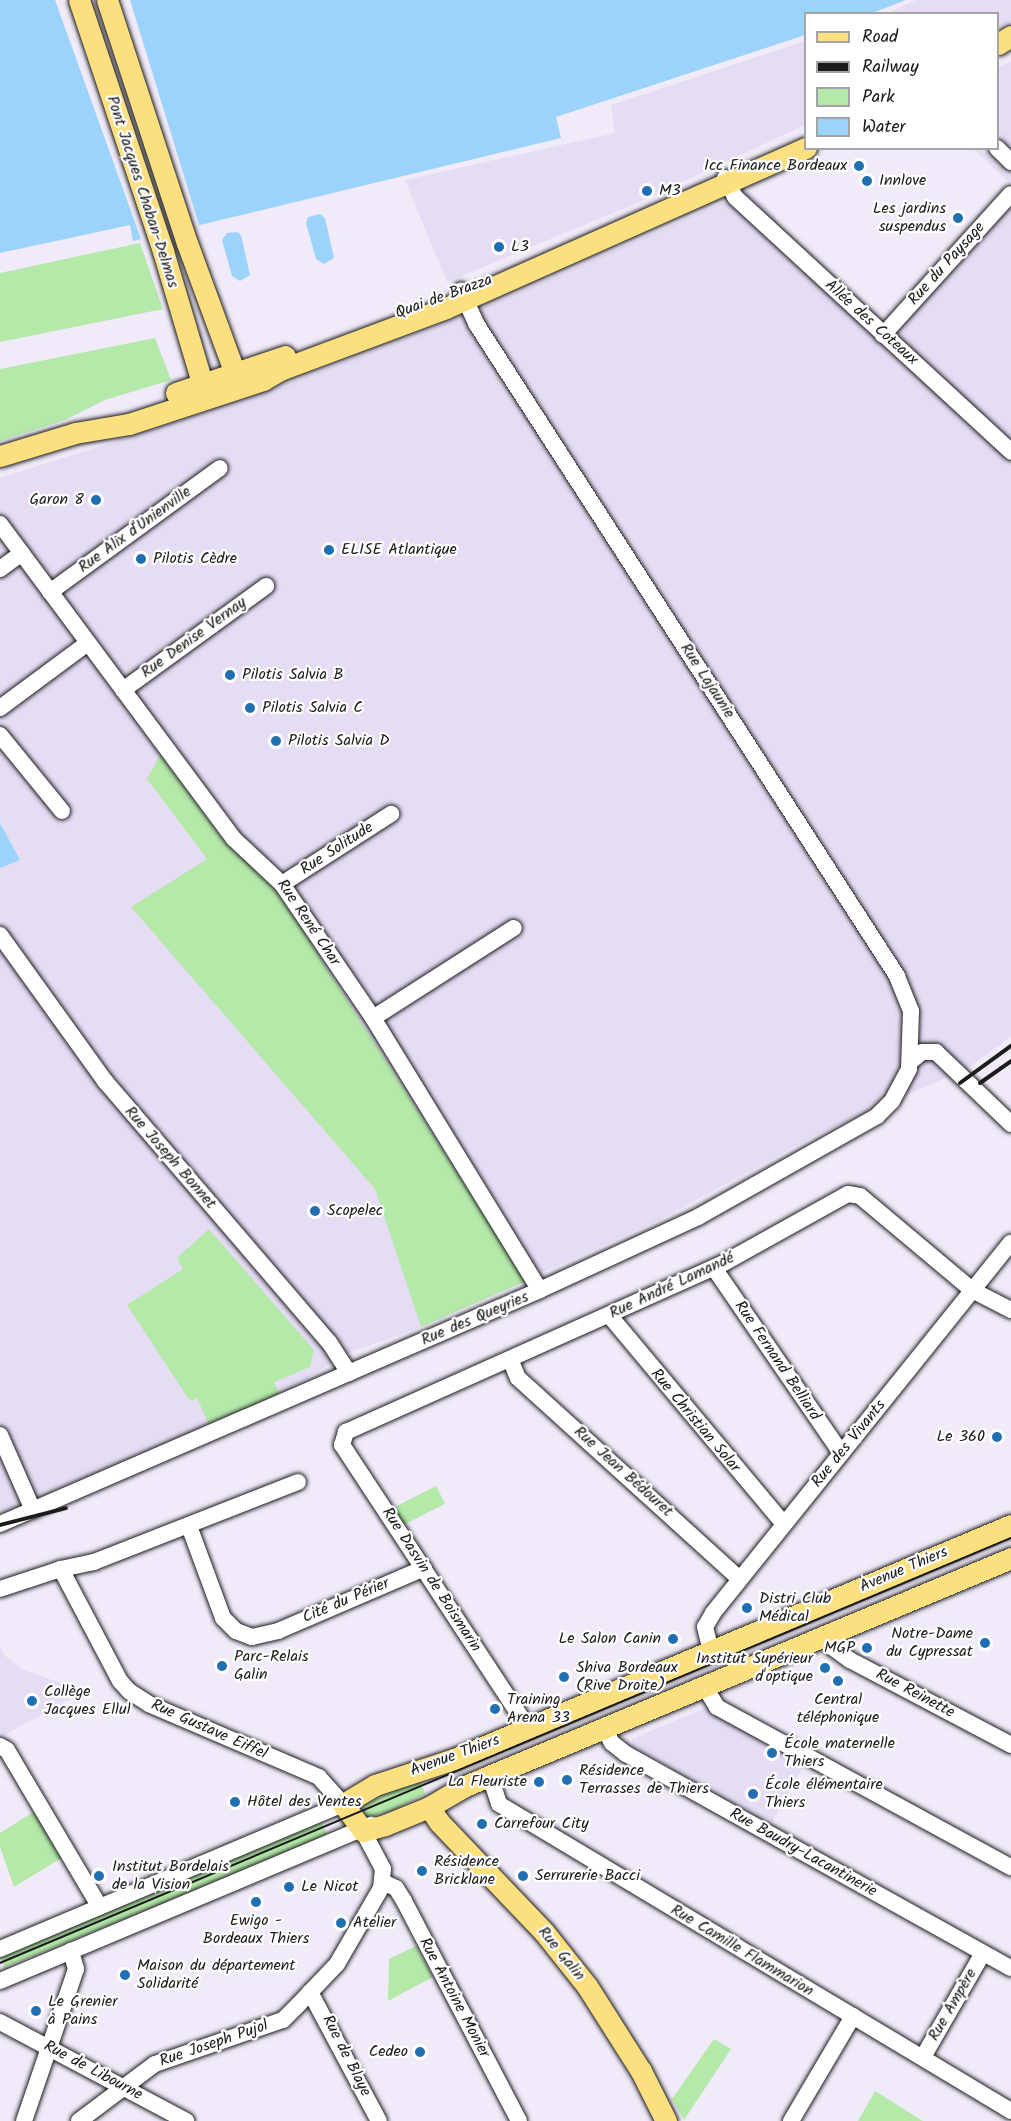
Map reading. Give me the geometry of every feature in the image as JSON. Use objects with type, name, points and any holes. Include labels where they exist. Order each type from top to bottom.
[{"type":"main road","name":"Pont Jacques Chaban-Delmas","points":[[79,0],[163,251],[204,391]]},
{"type":"main road","name":"Pont Jacques Chaban-Delmas","points":[[106,0],[187,243],[238,380]]},
{"type":"main road","name":"Quai de Brazza","points":[[728,185],[804,142]]},
{"type":"main road","name":"Quai de Brazza","points":[[0,456],[75,433],[129,424],[204,391],[465,301],[804,149]]},
{"type":"main road","name":"Avenue Thiers","points":[[352,1817],[375,1785],[419,1771],[528,1728],[1011,1526]]},
{"type":"main road","name":"Avenue Thiers","points":[[352,1817],[431,1800],[448,1794],[1011,1558]]},
{"type":"main road","name":"Rue Galin","points":[[419,1771],[433,1781],[431,1800],[439,1822],[544,1932],[587,1986],[641,2071],[666,2121]]},
{"type":"street","points":[[998,150],[1011,162]]},
{"type":"street","name":"Allée des Coteaux","points":[[728,185],[883,334],[1011,452]]},
{"type":"street","name":"Rue du Paysage","points":[[883,334],[1011,194]]},
{"type":"street","name":"Rue Lajaunie","points":[[465,301],[897,976],[911,1011],[911,1061]]},
{"type":"street","name":"Rue Alix d'Unienville","points":[[50,592],[219,468]]},
{"type":"street","name":"Rue René Char","points":[[0,524],[234,839],[282,884],[373,1018],[540,1290]]},
{"type":"street","points":[[0,569],[22,553]]},
{"type":"street","name":"Rue Denise Vernay","points":[[123,690],[266,586]]},
{"type":"street","points":[[0,708],[88,643]]},
{"type":"street","points":[[0,735],[62,812]]},
{"type":"street","name":"Rue Solitude","points":[[282,884],[392,814]]},
{"type":"street","points":[[373,1018],[514,928]]},
{"type":"street","name":"Rue Joseph Bonnet","points":[[0,936],[105,1082],[329,1342],[349,1373]]},
{"type":"street","points":[[911,1061],[922,1052],[936,1052],[1011,1124]]},
{"type":"street","name":"Rue des Queyries","points":[[0,1524],[540,1290],[698,1217],[877,1116],[892,1101],[911,1061]]},
{"type":"street","name":"Rue André Lamandé","points":[[346,1432],[511,1361],[714,1268],[855,1194],[972,1290]]},
{"type":"street","name":"Rue des Vivants","points":[[711,1651],[705,1628],[740,1579],[1011,1243]]},
{"type":"street","name":"Rue Fernand Belliard","points":[[714,1268],[841,1453]]},
{"type":"street","points":[[972,1290],[1011,1310]]},
{"type":"street","name":"Rue Christian Solar","points":[[609,1315],[784,1524]]},
{"type":"street","name":"Rue Jean Bédouret","points":[[511,1361],[518,1378],[740,1579]]},
{"type":"street","name":"Rue Dasvin de Boismarin","points":[[346,1432],[342,1445],[528,1728]]},
{"type":"street","points":[[0,1435],[33,1510]]},
{"type":"street","points":[[0,1589],[61,1569],[94,1562],[189,1526],[205,1516],[298,1482]]},
{"type":"street","name":"Cité du Périer","points":[[189,1526],[223,1618],[246,1636],[269,1634],[424,1568]]},
{"type":"street","name":"Rue Gustave Eiffel","points":[[61,1569],[120,1681],[137,1697],[319,1777],[352,1817]]},
{"type":"street","name":"Rue Reinette","points":[[825,1636],[832,1647],[850,1660],[1011,1745]]},
{"type":"street","points":[[704,1686],[717,1707],[1011,1867]]},
{"type":"street","name":"Rue Baudry-Lacantinerie","points":[[604,1728],[612,1743],[626,1754],[1011,1968]]},
{"type":"street","points":[[0,1746],[7,1750],[100,1907]]},
{"type":"street","name":"Rue Camille Flammarion","points":[[490,1776],[499,1804],[1011,2111]]},
{"type":"street","points":[[352,1817],[380,1860],[383,1882]]},
{"type":"street","name":"Avenue Thiers","points":[[0,1949],[100,1907],[352,1817]]},
{"type":"street","name":"Avenue Thiers","points":[[0,1981],[71,1951],[352,1817]]},
{"type":"street","name":"Rue Joseph Pujol","points":[[79,2121],[155,2064],[283,2020],[337,1964],[383,1882]]},
{"type":"street","name":"Rue Antoine Monier","points":[[383,1882],[396,1888],[404,1902],[519,2121]]},
{"type":"street","points":[[24,2121],[76,1969],[71,1951]]},
{"type":"street","name":"Rue Ampère","points":[[923,2057],[983,1953]]},
{"type":"street","name":"Rue de Blaye","points":[[310,1992],[379,2121]]},
{"type":"street","points":[[791,2121],[853,2016]]},
{"type":"street","name":"Rue de Libourne","points":[[0,2022],[186,2121]]},
{"type":"shaded area","points":[[916,0],[1011,0],[1011,21],[999,27],[999,12],[890,12]]},
{"type":"shaded area","points":[[804,41],[804,125],[637,203],[447,282],[405,180],[615,133],[611,105]]},
{"type":"shaded area","points":[[1011,61],[1011,184],[974,150],[999,150],[999,67]]},
{"type":"shaded area","points":[[749,191],[775,215],[778,224],[894,330],[1011,205],[1011,1036],[970,1067],[814,1136],[655,1222],[421,1327],[346,1354],[280,1395],[0,1514],[0,478],[227,406],[462,317]]},
{"type":"shaded area","name":"Collège Jacques Ellul","points":[[0,1646],[5,1656],[24,1670],[83,1691],[0,1738]]},
{"type":"shaded area","name":"École élémentaire Thiers","points":[[705,1708],[805,1764],[771,1824],[632,1746],[632,1739]]},
{"type":"green space","points":[[140,243],[163,309],[0,342],[0,273]]},
{"type":"green space","points":[[155,338],[171,380],[105,400],[65,420],[0,441],[0,369]]},
{"type":"green space","points":[[160,755],[226,844],[265,877],[289,909],[526,1281],[421,1327],[375,1189],[131,907],[207,859],[147,779]]},
{"type":"green space","points":[[209,1229],[314,1350],[310,1367],[274,1382],[280,1395],[209,1425],[197,1398],[191,1401],[186,1395],[127,1305],[183,1269],[177,1258]]},
{"type":"green space","points":[[436,1486],[445,1504],[402,1526],[393,1508]]},
{"type":"green space","points":[[421,1782],[425,1794],[392,1811],[365,1818],[363,1806],[395,1789]]},
{"type":"green space","points":[[35,1811],[63,1857],[14,1887],[0,1847],[0,1833]]},
{"type":"green space","points":[[321,1820],[328,1837],[4,1967],[0,1950]]},
{"type":"green space","points":[[416,1946],[433,1977],[388,2001],[389,1959]]},
{"type":"green space","points":[[714,2039],[731,2049],[684,2120],[672,2099]]},
{"type":"green space","points":[[875,2091],[923,2121],[858,2121]]},
{"type":"water","points":[[0,0],[906,0],[875,12],[804,12],[804,35],[556,117],[561,138],[133,241],[130,225],[0,253]]},
{"type":"water","points":[[320,214],[325,218],[334,258],[324,264],[316,259],[306,223],[308,217]]},
{"type":"water","points":[[237,232],[241,235],[250,275],[240,281],[232,276],[222,240],[227,233]]},
{"type":"water","points":[[0,823],[20,860],[0,868]]},
{"type":"pier","points":[[55,0],[130,0],[200,228],[142,242]]},
{"type":"tram line","points":[[0,1963],[1011,1538]]},
{"type":"railway","points":[[960,1083],[1011,1046]]},
{"type":"railway","points":[[980,1083],[1011,1061]]},
{"type":"railway","points":[[0,1525],[66,1508]]},
{"type":"place","name":"Icc Finance Bordeaux","points":[[859,166]]},
{"type":"place","name":"Innlove","points":[[867,181]]},
{"type":"place","name":"M3","points":[[647,191]]},
{"type":"place","name":"Les jardins suspendus","points":[[958,218]]},
{"type":"place","name":"L3","points":[[499,247]]},
{"type":"place","name":"Garon 8","points":[[96,500]]},
{"type":"place","name":"ELISE Atlantique","points":[[329,550]]},
{"type":"place","name":"Pilotis Cèdre","points":[[141,559]]},
{"type":"place","name":"Pilotis Salvia B","points":[[230,675]]},
{"type":"place","name":"Pilotis Salvia C","points":[[250,708]]},
{"type":"place","name":"Pilotis Salvia D","points":[[276,741]]},
{"type":"place","name":"Scopelec","points":[[315,1211]]},
{"type":"place","name":"Le 360","points":[[997,1437]]},
{"type":"place","name":"Distri Club Médical","points":[[747,1608]]},
{"type":"place","name":"Le Salon Canin","points":[[673,1639]]},
{"type":"place","name":"Notre-Dame du Cypressat","points":[[985,1643]]},
{"type":"place","name":"MGP","points":[[867,1648]]},
{"type":"place","name":"Parc-Relais Galin","points":[[222,1666]]},
{"type":"place","name":"Institut Supérieur d'optique","points":[[825,1668]]},
{"type":"place","name":"Shiva Bordeaux (Rive Droite)","points":[[564,1677]]},
{"type":"place","name":"Central téléphonique","points":[[838,1681]]},
{"type":"place","name":"Collège Jacques Ellul","points":[[32,1701]]},
{"type":"place","name":"Training Arena 33","points":[[495,1709]]},
{"type":"place","name":"École maternelle Thiers","points":[[772,1753]]},
{"type":"place","name":"Résidence Terrasses de Thiers","points":[[567,1780]]},
{"type":"place","name":"La Fleuriste","points":[[539,1782]]},
{"type":"place","name":"École élémentaire Thiers","points":[[753,1794]]},
{"type":"place","name":"Hôtel des Ventes","points":[[235,1802]]},
{"type":"place","name":"Carrefour City","points":[[482,1824]]},
{"type":"place","name":"Résidence Bricklane","points":[[422,1871]]},
{"type":"place","name":"Institut Bordelais de la Vision","points":[[99,1876]]},
{"type":"place","name":"Serrurerie Bacci","points":[[523,1876]]},
{"type":"place","name":"Le Nicot","points":[[289,1887]]},
{"type":"place","name":"Ewigo - Bordeaux Thiers","points":[[256,1902]]},
{"type":"place","name":"Atelier","points":[[341,1923]]},
{"type":"place","name":"Maison du département Solidarité","points":[[125,1975]]},
{"type":"place","name":"Le Grenier à Pains","points":[[36,2011]]},
{"type":"place","name":"Cedeo","points":[[420,2052]]}]
